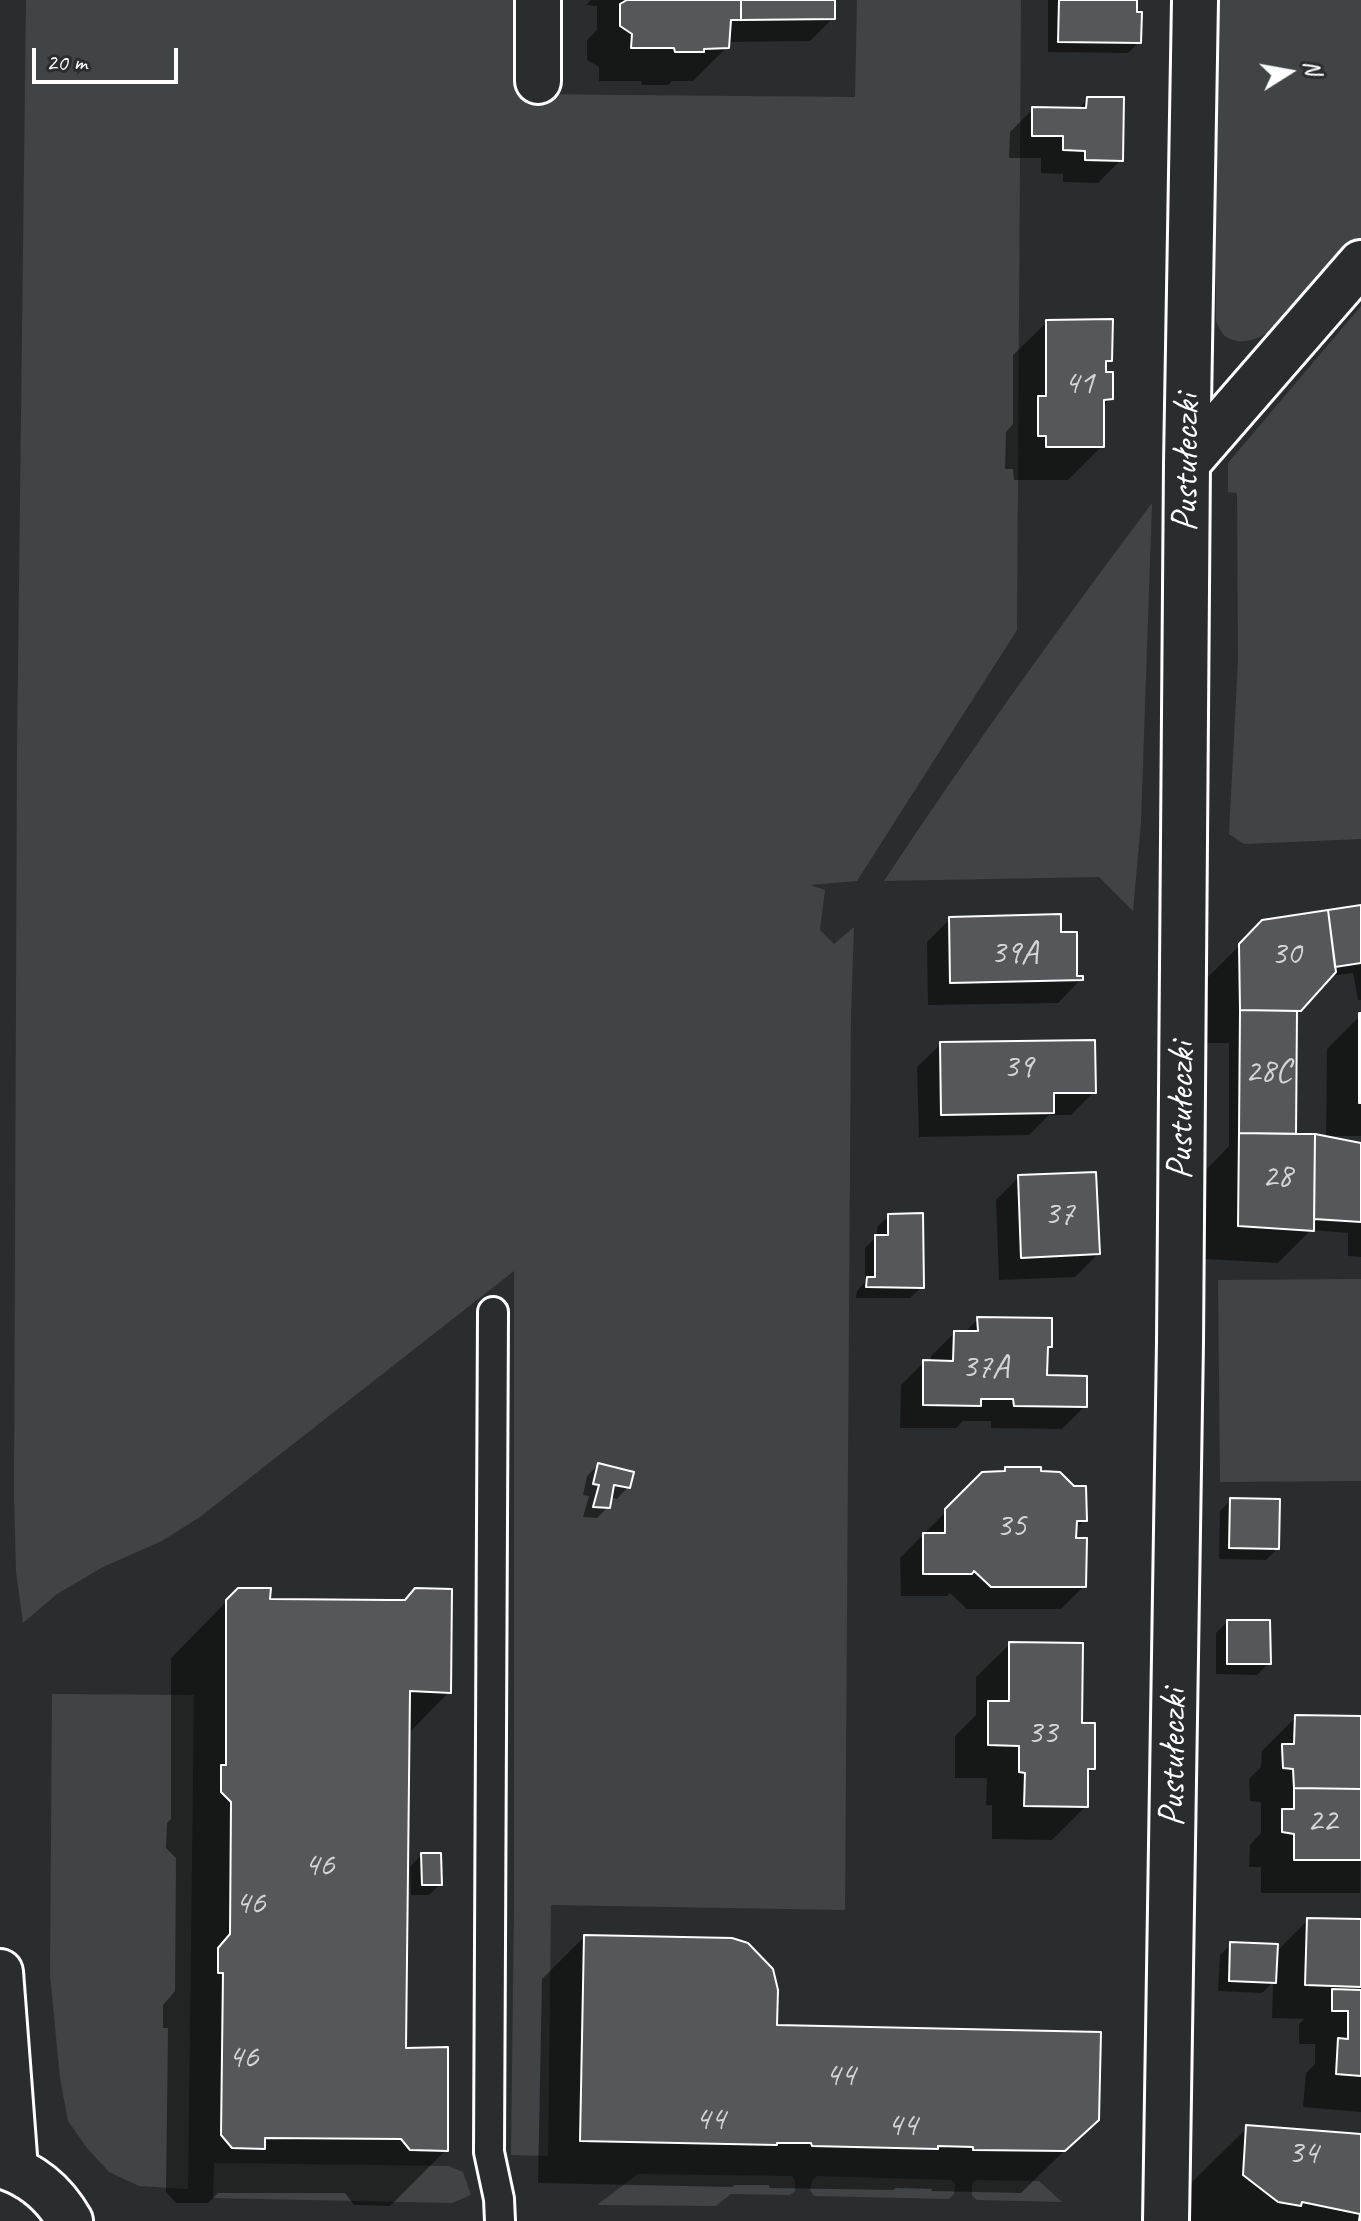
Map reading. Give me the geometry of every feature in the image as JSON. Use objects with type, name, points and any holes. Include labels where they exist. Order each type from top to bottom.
[{"type":"street","points":[[538,0],[538,81]]},
{"type":"street","name":"Pustułeczki","points":[[1166,2221],[1180,1342],[1187,463],[1195,0]]},
{"type":"street","points":[[1187,463],[1361,263]]},
{"type":"street","points":[[0,1972],[5,2012],[8,2167],[40,2184],[60,2204],[70,2221]]},
{"type":"lane","points":[[493,1312],[489,2152],[499,2199],[500,2221]]},
{"type":"shaded area","points":[[26,0],[517,0],[517,94],[855,97],[857,0],[1021,0],[1017,630],[857,881],[810,885],[825,890],[820,930],[834,944],[854,927],[845,1910],[551,1905],[548,2156],[511,2155],[514,1271],[200,1517],[162,1541],[103,1567],[57,1594],[23,1623],[16,1572],[14,1495],[17,749]]},
{"type":"shaded area","points":[[1216,0],[1361,0],[1361,241],[1318,290],[1280,326],[1260,337],[1241,341],[1225,336],[1216,321]]},
{"type":"shaded area","points":[[1361,306],[1361,839],[1244,844],[1229,834],[1238,660],[1237,493],[1228,492],[1228,463]]},
{"type":"shaded area","points":[[1152,503],[1141,822],[1133,911],[1099,877],[884,881],[1015,690]]},
{"type":"shaded area","points":[[1361,1279],[1361,1481],[1220,1482],[1218,1280]]},
{"type":"shaded area","points":[[52,1694],[194,1695],[188,2189],[139,2186],[109,2172],[68,2121],[60,2078],[50,1975]]},
{"type":"shaded area","points":[[214,2163],[449,2166],[463,2172],[471,2195],[452,2203],[213,2198]]},
{"type":"shaded area","points":[[638,2174],[792,2176],[795,2191],[790,2195],[731,2194],[716,2206],[597,2205]]},
{"type":"shaded area","points":[[817,2176],[951,2180],[955,2184],[954,2194],[949,2199],[814,2196],[810,2190]]},
{"type":"shaded area","points":[[975,2180],[1039,2181],[1062,2202],[977,2200],[972,2196]]},
{"type":"building","points":[[627,0],[741,0],[741,20],[731,20],[729,48],[675,52],[674,48],[631,48],[632,34],[620,26],[620,4]]},
{"type":"building","points":[[741,0],[835,0],[835,19],[741,20]]},
{"type":"building","points":[[1059,0],[1137,0],[1137,12],[1142,12],[1141,43],[1058,42]]},
{"type":"building","points":[[1087,97],[1124,97],[1123,161],[1085,160],[1085,151],[1063,150],[1063,136],[1032,136],[1032,107],[1086,108]]},
{"type":"building","points":[[1113,319],[1112,361],[1106,361],[1106,372],[1113,372],[1113,399],[1104,400],[1104,447],[1046,447],[1046,436],[1038,436],[1038,396],[1046,396],[1046,320]]},
{"type":"building","points":[[1361,905],[1361,963],[1335,967],[1328,910]]},
{"type":"building","points":[[1328,910],[1336,972],[1301,1011],[1240,1010],[1239,944],[1262,920]]},
{"type":"building","points":[[1061,914],[1061,932],[1077,932],[1077,976],[1083,976],[1083,980],[950,983],[949,917]]},
{"type":"building","points":[[1240,1010],[1297,1011],[1296,1134],[1239,1133]]},
{"type":"building","points":[[1361,1013],[1361,1103],[1359,1103]]},
{"type":"building","points":[[1095,1040],[1096,1093],[1054,1093],[1054,1113],[941,1115],[940,1042]]},
{"type":"building","points":[[1239,1133],[1315,1134],[1314,1231],[1238,1226]]},
{"type":"building","points":[[1315,1134],[1361,1143],[1361,1222],[1314,1219]]},
{"type":"building","points":[[1096,1172],[1100,1254],[1021,1258],[1018,1175]]},
{"type":"building","points":[[923,1213],[924,1288],[866,1287],[867,1277],[875,1277],[875,1235],[888,1235],[888,1214]]},
{"type":"building","points":[[977,1317],[1052,1318],[1052,1347],[1048,1347],[1047,1375],[1087,1376],[1087,1407],[1014,1406],[1013,1399],[981,1399],[981,1406],[923,1405],[923,1360],[953,1361],[954,1331],[978,1331]]},
{"type":"building","points":[[598,1463],[634,1472],[630,1488],[614,1485],[610,1508],[593,1507],[599,1485],[593,1484]]},
{"type":"building","points":[[1005,1467],[1041,1467],[1041,1471],[1060,1472],[1074,1486],[1086,1486],[1087,1521],[1077,1521],[1076,1538],[1087,1538],[1086,1587],[991,1587],[974,1571],[972,1574],[923,1574],[923,1533],[945,1533],[945,1509],[982,1472],[1005,1471]]},
{"type":"building","points":[[1230,1498],[1280,1499],[1279,1549],[1229,1548]]},
{"type":"building","points":[[238,1588],[271,1588],[270,1599],[390,1600],[405,1600],[415,1588],[452,1589],[451,1693],[410,1691],[406,2048],[448,2047],[448,2151],[410,2150],[401,2139],[265,2138],[265,2149],[232,2148],[221,2135],[223,1973],[218,1973],[218,1948],[230,1934],[231,1802],[221,1792],[221,1765],[226,1765],[226,1600]]},
{"type":"building","points":[[1227,1620],[1270,1620],[1271,1664],[1227,1664]]},
{"type":"building","points":[[1009,1642],[1083,1643],[1082,1723],[1095,1723],[1095,1769],[1088,1769],[1088,1807],[1024,1806],[1025,1773],[1019,1772],[1019,1746],[988,1745],[988,1701],[1009,1701]]},
{"type":"building","points":[[1295,1715],[1361,1716],[1361,1789],[1294,1788],[1293,1769],[1283,1768],[1282,1744],[1294,1744]]},
{"type":"building","points":[[1294,1788],[1361,1789],[1361,1860],[1294,1860],[1294,1834],[1282,1832],[1282,1809],[1294,1809]]},
{"type":"building","points":[[421,1853],[441,1853],[442,1885],[422,1885]]},
{"type":"building","points":[[1307,1918],[1361,1919],[1361,1987],[1305,1985]]},
{"type":"building","points":[[584,1935],[732,1938],[748,1943],[773,1969],[778,1990],[777,2025],[1101,2032],[1099,2120],[1065,2151],[973,2150],[973,2147],[938,2146],[938,2149],[812,2146],[811,2143],[580,2141]]},
{"type":"building","points":[[1230,1942],[1278,1944],[1276,1983],[1229,1981]]},
{"type":"building","points":[[1332,1989],[1361,1990],[1361,2076],[1336,2074],[1338,2038],[1348,2039],[1348,2011],[1332,2011]]},
{"type":"building","points":[[1246,2125],[1361,2134],[1361,2221],[1360,2214],[1302,2202],[1301,2206],[1278,2202],[1243,2175]]}]
